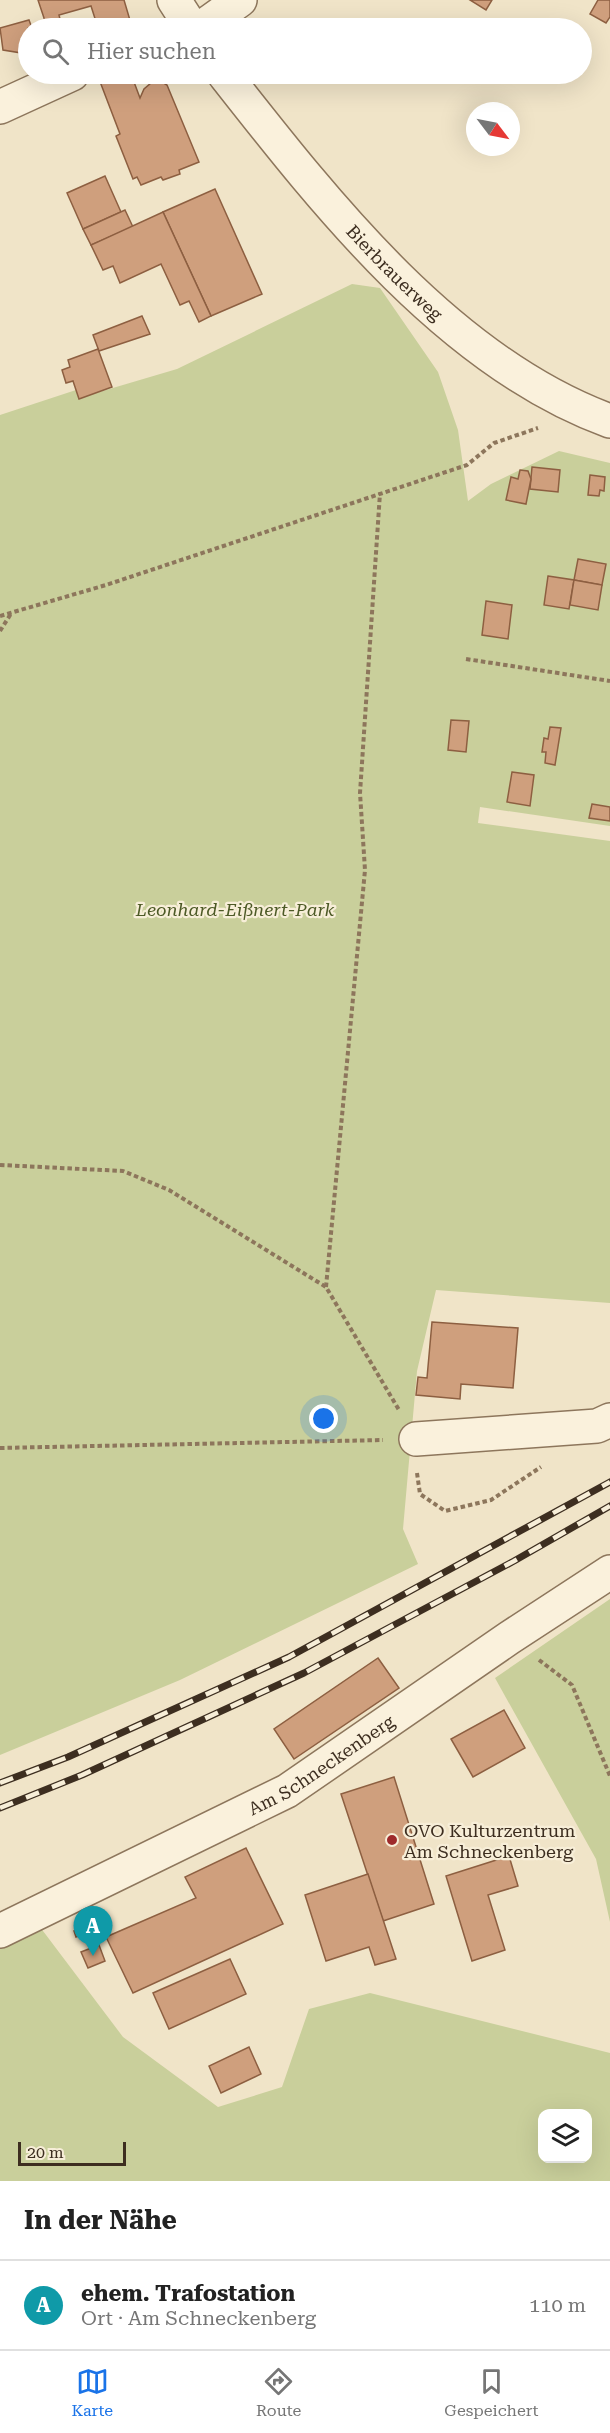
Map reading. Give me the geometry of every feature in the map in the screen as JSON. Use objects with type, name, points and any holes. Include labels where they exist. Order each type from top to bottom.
[{"type":"street","points":[[197,18],[240,0]]},
{"type":"street","points":[[0,107],[50,84]]},
{"type":"street","name":"Bierbrauerweg","points":[[232,84],[356,232],[426,304],[481,350],[514,372],[597,417]]},
{"type":"street","points":[[416,1439],[597,1426],[610,1420]]},
{"type":"street","name":"Am Schneckenberg","points":[[6,1929],[287,1791],[509,1638],[610,1572]]},
{"type":"path","points":[[0,616],[106,585],[467,465],[494,443],[597,417]]},
{"type":"path","points":[[326,1287],[365,870],[360,793],[380,493]]},
{"type":"path","points":[[0,631],[12,612]]},
{"type":"path","points":[[466,659],[610,681]]},
{"type":"path","points":[[0,1165],[123,1171],[169,1190],[326,1287],[416,1439],[420,1494],[446,1510],[491,1500],[543,1466]]},
{"type":"path","points":[[0,1448],[416,1439]]},
{"type":"path","points":[[509,1638],[572,1685],[610,1776]]},
{"type":"green space","name":"Leonhard-Eißnert-Park","points":[[352,284],[380,288],[438,372],[458,430],[468,501],[491,484],[559,451],[610,463],[610,826],[480,807],[478,823],[610,841],[610,1303],[436,1290],[417,1371],[403,1529],[418,1564],[180,1680],[0,1755],[0,415],[76,390],[79,398],[177,369]]},
{"type":"green space","points":[[610,1599],[610,1922],[596,1859],[495,1678]]},
{"type":"green space","points":[[40,1927],[123,2037],[218,2107],[282,2087],[309,2009],[370,1993],[610,2053],[610,2181],[0,2181],[0,1943]]},
{"type":"building","points":[[38,0],[124,0],[129,18],[95,18],[91,6],[59,15],[60,18],[44,18]]},
{"type":"building","points":[[470,0],[492,0],[486,10]]},
{"type":"building","points":[[598,0],[610,0],[610,17],[606,23],[590,14]]},
{"type":"building","points":[[18,23],[18,52],[3,50],[0,28]]},
{"type":"building","points":[[101,84],[135,84],[140,98],[144,89],[150,84],[165,84],[199,162],[179,170],[180,174],[163,180],[161,177],[141,185],[137,177],[133,179],[116,136],[120,134]]},
{"type":"building","points":[[105,176],[121,212],[83,229],[67,193]]},
{"type":"building","points":[[215,189],[262,294],[211,316],[163,212]]},
{"type":"building","points":[[125,210],[133,227],[91,245],[83,229]]},
{"type":"building","points":[[163,212],[211,316],[199,322],[189,301],[180,305],[161,264],[120,283],[113,266],[103,270],[91,245]]},
{"type":"building","points":[[142,316],[150,334],[99,351],[93,335]]},
{"type":"building","points":[[98,349],[112,387],[79,399],[73,381],[66,383],[62,370],[70,367],[68,360]]},
{"type":"building","points":[[532,467],[560,470],[558,492],[530,489]]},
{"type":"building","points":[[520,470],[528,471],[531,479],[526,504],[506,500],[511,477],[518,479]]},
{"type":"building","points":[[590,475],[605,477],[604,491],[600,490],[599,496],[588,495]]},
{"type":"building","points":[[578,559],[606,564],[602,585],[574,580]]},
{"type":"building","points":[[548,576],[574,580],[569,609],[544,605]]},
{"type":"building","points":[[574,580],[602,585],[598,610],[570,605]]},
{"type":"building","points":[[486,601],[512,605],[508,639],[482,635]]},
{"type":"building","points":[[451,720],[469,721],[466,752],[448,750]]},
{"type":"building","points":[[550,727],[561,728],[555,765],[545,763],[546,752],[542,752],[544,738],[548,739]]},
{"type":"building","points":[[512,772],[534,775],[530,806],[507,802]]},
{"type":"building","points":[[592,804],[610,807],[610,821],[589,818]]},
{"type":"building","points":[[432,1322],[518,1328],[513,1388],[461,1384],[460,1399],[416,1395],[418,1377],[427,1378]]},
{"type":"building","points":[[378,1658],[399,1688],[294,1759],[274,1729]]},
{"type":"building","points":[[504,1710],[525,1748],[473,1777],[451,1739]]},
{"type":"building","points":[[394,1777],[434,1904],[383,1921],[341,1794]]},
{"type":"building","points":[[246,1848],[283,1924],[133,1993],[106,1937],[196,1898],[185,1877]]},
{"type":"building","points":[[509,1856],[518,1886],[488,1895],[505,1950],[472,1961],[446,1876]]},
{"type":"building","points":[[368,1874],[396,1959],[375,1965],[369,1947],[326,1961],[305,1895]]},
{"type":"building","points":[[88,1925],[91,1931],[76,1937],[74,1931]]},
{"type":"building","points":[[99,1945],[105,1961],[88,1968],[81,1952]]},
{"type":"building","points":[[230,1959],[246,1994],[169,2029],[153,1993]]},
{"type":"building","points":[[249,2047],[261,2074],[221,2093],[209,2066]]},
{"type":"railway","points":[[0,1783],[68,1757],[289,1657],[610,1482]]},
{"type":"railway","points":[[0,1808],[82,1775],[304,1673],[514,1561],[610,1506]]},
{"type":"place","name":"OVO Kulturzentrum Am Schneckenberg","points":[[392,1840]]},
{"type":"place","name":"ehem. Trafostation","points":[[93,1956]]}]
